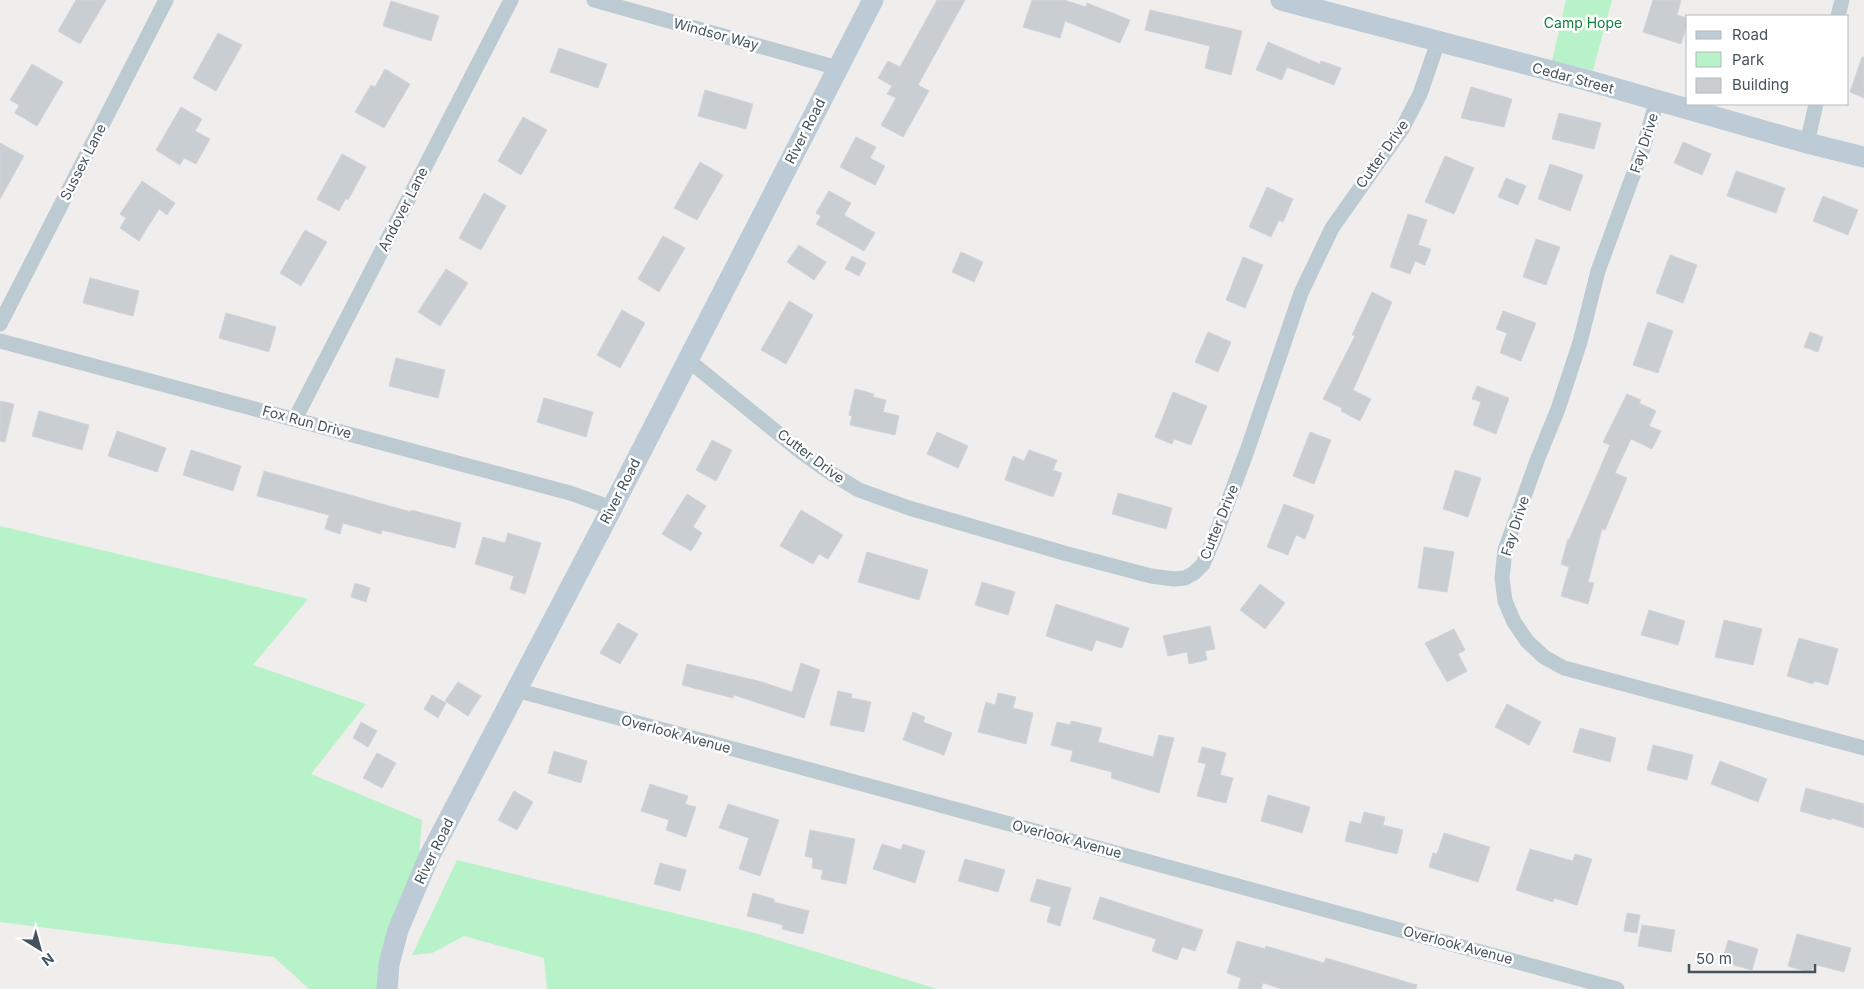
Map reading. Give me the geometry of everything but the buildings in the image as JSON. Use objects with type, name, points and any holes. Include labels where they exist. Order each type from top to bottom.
[{"type":"street","name":"Sussex Lane","points":[[0,324],[166,0]]},
{"type":"street","name":"Andover Lane","points":[[295,419],[511,0]]},
{"type":"street","name":"Windsor Way","points":[[594,0],[838,68]]},
{"type":"street","name":"River Road","points":[[387,989],[390,964],[398,930],[420,877],[873,0]]},
{"type":"street","name":"Cedar Street","points":[[1282,0],[1864,157]]},
{"type":"street","points":[[1838,15],[1842,0]]},
{"type":"street","name":"Cutter Drive","points":[[688,360],[815,462],[859,490],[909,508],[1064,554],[1151,576],[1174,579],[1185,578],[1194,573],[1203,564],[1214,539],[1302,293],[1324,244],[1344,209],[1402,129],[1420,94],[1438,42]]},
{"type":"street","name":"Fay Drive","points":[[1657,100],[1643,148],[1598,271],[1580,342],[1558,409],[1505,550],[1502,578],[1505,601],[1514,622],[1527,642],[1544,657],[1564,668],[1864,748]]},
{"type":"street","points":[[1807,143],[1816,105]]},
{"type":"street","name":"Fox Run Drive","points":[[0,341],[570,493],[612,508]]},
{"type":"street","name":"Overlook Avenue","points":[[516,690],[878,790],[1284,897],[1617,989]]},
{"type":"green space","name":"Camp Hope","points":[[1566,0],[1612,0],[1593,70],[1552,61]]},
{"type":"green space","points":[[0,526],[308,599],[253,665],[366,704],[311,774],[422,820],[419,856],[382,989],[309,989],[274,957],[0,922]]},
{"type":"green space","points":[[457,860],[751,932],[937,989],[547,989],[544,958],[464,936],[432,953],[412,955]]}]
